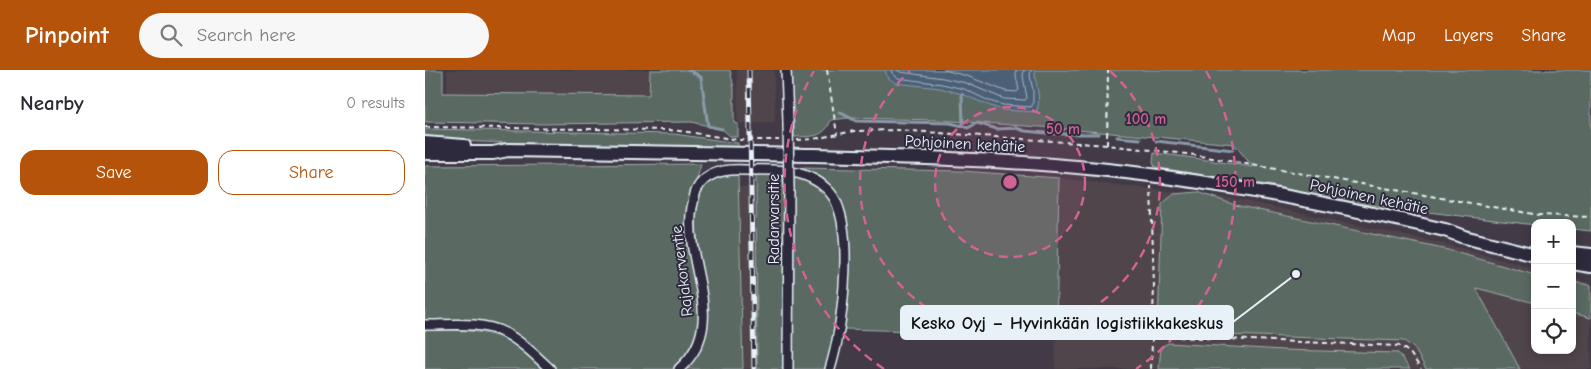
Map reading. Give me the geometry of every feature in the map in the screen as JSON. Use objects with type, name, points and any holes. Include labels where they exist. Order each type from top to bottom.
[{"type":"main road","name":"Pohjoinen kehätie","points":[[425,143],[493,147],[508,150],[951,159],[1078,167],[1151,175],[1291,198],[1531,246]]},
{"type":"main road","name":"Pohjoinen kehätie","points":[[425,153],[493,153],[508,150]]},
{"type":"main road","name":"Pohjoinen kehätie","points":[[1445,230],[1464,237],[1531,254]]},
{"type":"main road","points":[[1576,253],[1591,255]]},
{"type":"main road","points":[[1576,264],[1591,266]]},
{"type":"street","name":"Radanvarsitie","points":[[786,70],[789,188],[788,369]]},
{"type":"street","name":"Rajakorventie","points":[[679,369],[689,361],[697,347],[704,320],[704,305],[691,230],[691,214],[694,199],[698,188],[708,178],[725,170],[800,173],[812,178],[823,186],[837,204],[844,233],[844,274],[835,352],[830,369]]},
{"type":"street","points":[[425,325],[473,326],[497,330],[515,340],[550,369]]},
{"type":"path","points":[[827,70],[837,134]]},
{"type":"path","points":[[1107,145],[1108,70]]},
{"type":"path","points":[[1151,175],[1154,286],[1151,369]]},
{"type":"path","points":[[1152,336],[1400,346],[1410,353],[1421,369]]},
{"type":"shaded area","points":[[447,70],[649,70],[650,95],[447,93]]},
{"type":"shaded area","points":[[737,70],[774,70],[775,123],[738,124]]},
{"type":"shaded area","points":[[1059,178],[1236,199],[1449,245],[1531,268],[1531,354],[1576,354],[1576,279],[1591,283],[1591,369],[1055,369]]},
{"type":"shaded area","points":[[738,187],[775,187],[778,369],[743,369]]},
{"type":"green space","points":[[425,70],[443,70],[443,93],[649,95],[650,70],[730,70],[734,88],[734,123],[738,124],[738,137],[730,136],[722,129],[691,122],[545,124],[425,122]]},
{"type":"green space","points":[[789,70],[1591,70],[1591,231],[1576,229],[1576,219],[1531,219],[1531,225],[1354,203],[1268,185],[1165,169],[1155,167],[1153,163],[1154,153],[1253,167],[1234,144],[1055,128],[937,120],[848,118],[831,120],[825,131],[816,135],[794,137],[794,121],[790,121]]},
{"type":"green space","points":[[425,129],[674,134],[738,143],[738,148],[479,142],[425,138]]},
{"type":"green space","points":[[701,164],[690,204],[701,321],[695,346],[675,369],[555,369],[538,354],[495,326],[425,321],[425,166]]},
{"type":"green space","points":[[800,168],[962,171],[1059,178],[1056,335],[844,329],[847,237],[841,203],[835,191],[828,183],[815,174]]},
{"type":"green space","points":[[756,173],[784,174],[785,369],[757,369]]},
{"type":"green space","points":[[729,174],[738,174],[743,369],[684,369],[700,348],[705,336],[707,322],[696,225],[698,202],[703,187],[709,181]]},
{"type":"green space","points":[[794,175],[810,181],[824,191],[836,210],[841,247],[841,264],[837,316],[828,369],[791,369],[791,271]]},
{"type":"green space","points":[[1198,192],[1235,205],[1448,250],[1531,274],[1531,302],[1476,288],[1520,369],[1426,369],[1414,348],[1404,341],[1166,333],[1158,326],[1162,204],[1174,194]]},
{"type":"green space","points":[[1576,283],[1591,285],[1591,318],[1576,314]]},
{"type":"green space","points":[[425,330],[466,331],[496,336],[516,346],[543,369],[425,369]]},
{"type":"green space","points":[[1168,343],[1283,350],[1398,353],[1410,369],[1159,369],[1161,347]]},
{"type":"water","points":[[885,70],[1035,70],[1038,107],[1036,112],[1002,110],[962,94],[940,88],[895,83],[887,76]]},
{"type":"waterway","points":[[689,70],[701,77],[708,126],[722,129]]},
{"type":"waterway","points":[[839,112],[856,121],[950,123],[963,126],[962,94]]},
{"type":"waterway","points":[[963,126],[968,128],[977,123],[997,129],[1016,128],[1025,131],[1057,134],[1099,134]]},
{"type":"waterway","points":[[1117,137],[1140,139]]},
{"type":"waterway","points":[[1156,141],[1233,150]]},
{"type":"railway","points":[[749,70],[754,369]]},
{"type":"place","name":"Kesko Oyj – Hyvinkään logistiikkakeskus","points":[[1296,274]]}]
